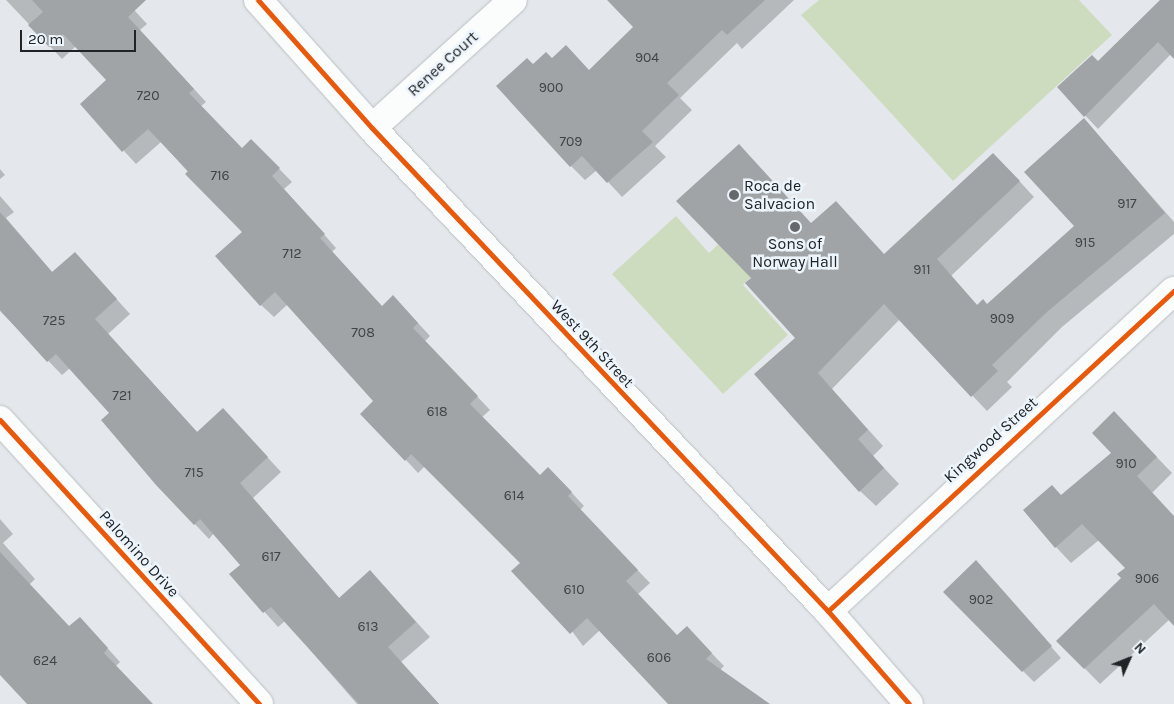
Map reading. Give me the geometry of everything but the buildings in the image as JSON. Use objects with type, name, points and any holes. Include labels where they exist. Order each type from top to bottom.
[{"type":"street","name":"West 9th Street","points":[[258,0],[372,128],[828,611],[909,704]]},
{"type":"street","name":"Renee Court","points":[[372,128],[513,0]]},
{"type":"street","name":"Kingwood Street","points":[[828,611],[1174,291]]},
{"type":"street","name":"Palomino Drive","points":[[0,420],[259,704]]},
{"type":"green space","points":[[819,0],[1079,0],[1112,35],[953,181],[801,15]]},
{"type":"green space","points":[[676,216],[709,253],[727,236],[758,270],[743,285],[788,335],[723,394],[612,274]]},
{"type":"cycle path","points":[[258,0],[372,128],[828,611],[909,704]]},
{"type":"cycle path","points":[[828,611],[1174,291]]},
{"type":"cycle path","points":[[0,420],[259,704]]},
{"type":"place","name":"Roca de Salvacion","points":[[734,195]]},
{"type":"place","name":"Sons of Norway Hall","points":[[795,227]]}]
